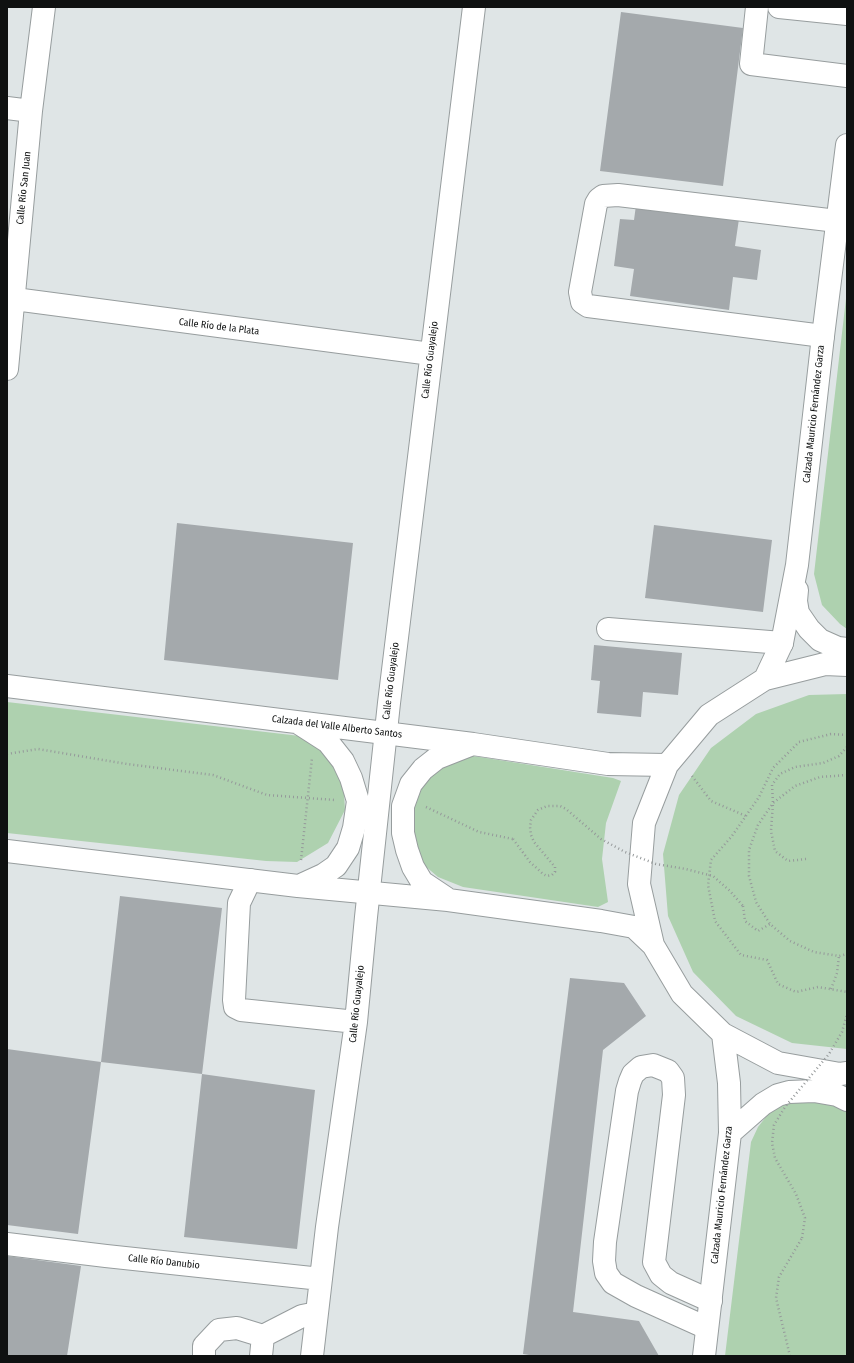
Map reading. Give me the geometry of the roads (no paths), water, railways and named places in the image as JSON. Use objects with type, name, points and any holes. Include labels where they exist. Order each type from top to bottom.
[{"type":"main road","name":"Calle Río San Juan","points":[[7,369],[10,298],[44,7]]},
{"type":"main road","name":"Calle Río Guayalejo","points":[[312,1356],[327,1226],[356,1022],[385,733],[474,7]]},
{"type":"main road","points":[[757,7],[751,64],[847,76]]},
{"type":"main road","points":[[779,7],[847,14]]},
{"type":"main road","points":[[7,108],[31,111]]},
{"type":"main road","name":"Calzada Mauricio Fernández Garza","points":[[765,679],[782,643],[797,565],[823,336],[847,145]]},
{"type":"main road","points":[[823,336],[588,306],[582,302],[580,292],[596,204],[603,196],[618,194],[837,220]]},
{"type":"main road","name":"Calle Río de la Plata","points":[[10,298],[431,354]]},
{"type":"main road","points":[[797,565],[796,601],[798,613],[809,629],[820,640],[838,648],[847,649]]},
{"type":"main road","points":[[608,629],[782,643]]},
{"type":"main road","points":[[653,945],[639,884],[644,823],[666,765],[709,714],[765,679],[825,664],[847,665]]},
{"type":"main road","name":"Calzada del Valle Alberto Santos","points":[[7,686],[473,744],[608,764],[666,765]]},
{"type":"main road","points":[[7,851],[250,880],[323,875],[336,866],[348,848],[354,828],[358,801],[351,778],[343,761],[328,742],[297,722]]},
{"type":"main road","points":[[448,900],[422,882],[413,867],[403,833],[402,806],[411,784],[423,769],[437,758],[473,744]]},
{"type":"main road","points":[[299,876],[368,892],[448,900],[634,927],[653,945],[682,994],[723,1034],[778,1063],[840,1074],[847,1073]]},
{"type":"main road","points":[[250,880],[239,903],[234,1000],[235,1007],[241,1010],[356,1022]]},
{"type":"main road","name":"Calzada Mauricio Fernández Garza","points":[[704,1356],[730,1133],[729,1083],[723,1034]]},
{"type":"main road","points":[[707,1328],[636,1296],[613,1283],[606,1273],[604,1261],[605,1242],[630,1082],[633,1074],[641,1067],[653,1065],[668,1071],[673,1078],[674,1095],[654,1262],[661,1275],[671,1283],[711,1300]]},
{"type":"main road","points":[[730,1133],[763,1104],[778,1095],[789,1092],[814,1091],[837,1095],[847,1100]]},
{"type":"main road","name":"Calle Río Danubio","points":[[7,1244],[322,1279]]},
{"type":"main road","points":[[636,1296],[661,1275]]},
{"type":"main road","points":[[204,1356],[204,1346],[219,1330],[237,1328],[262,1346],[302,1316],[317,1313]]}]
